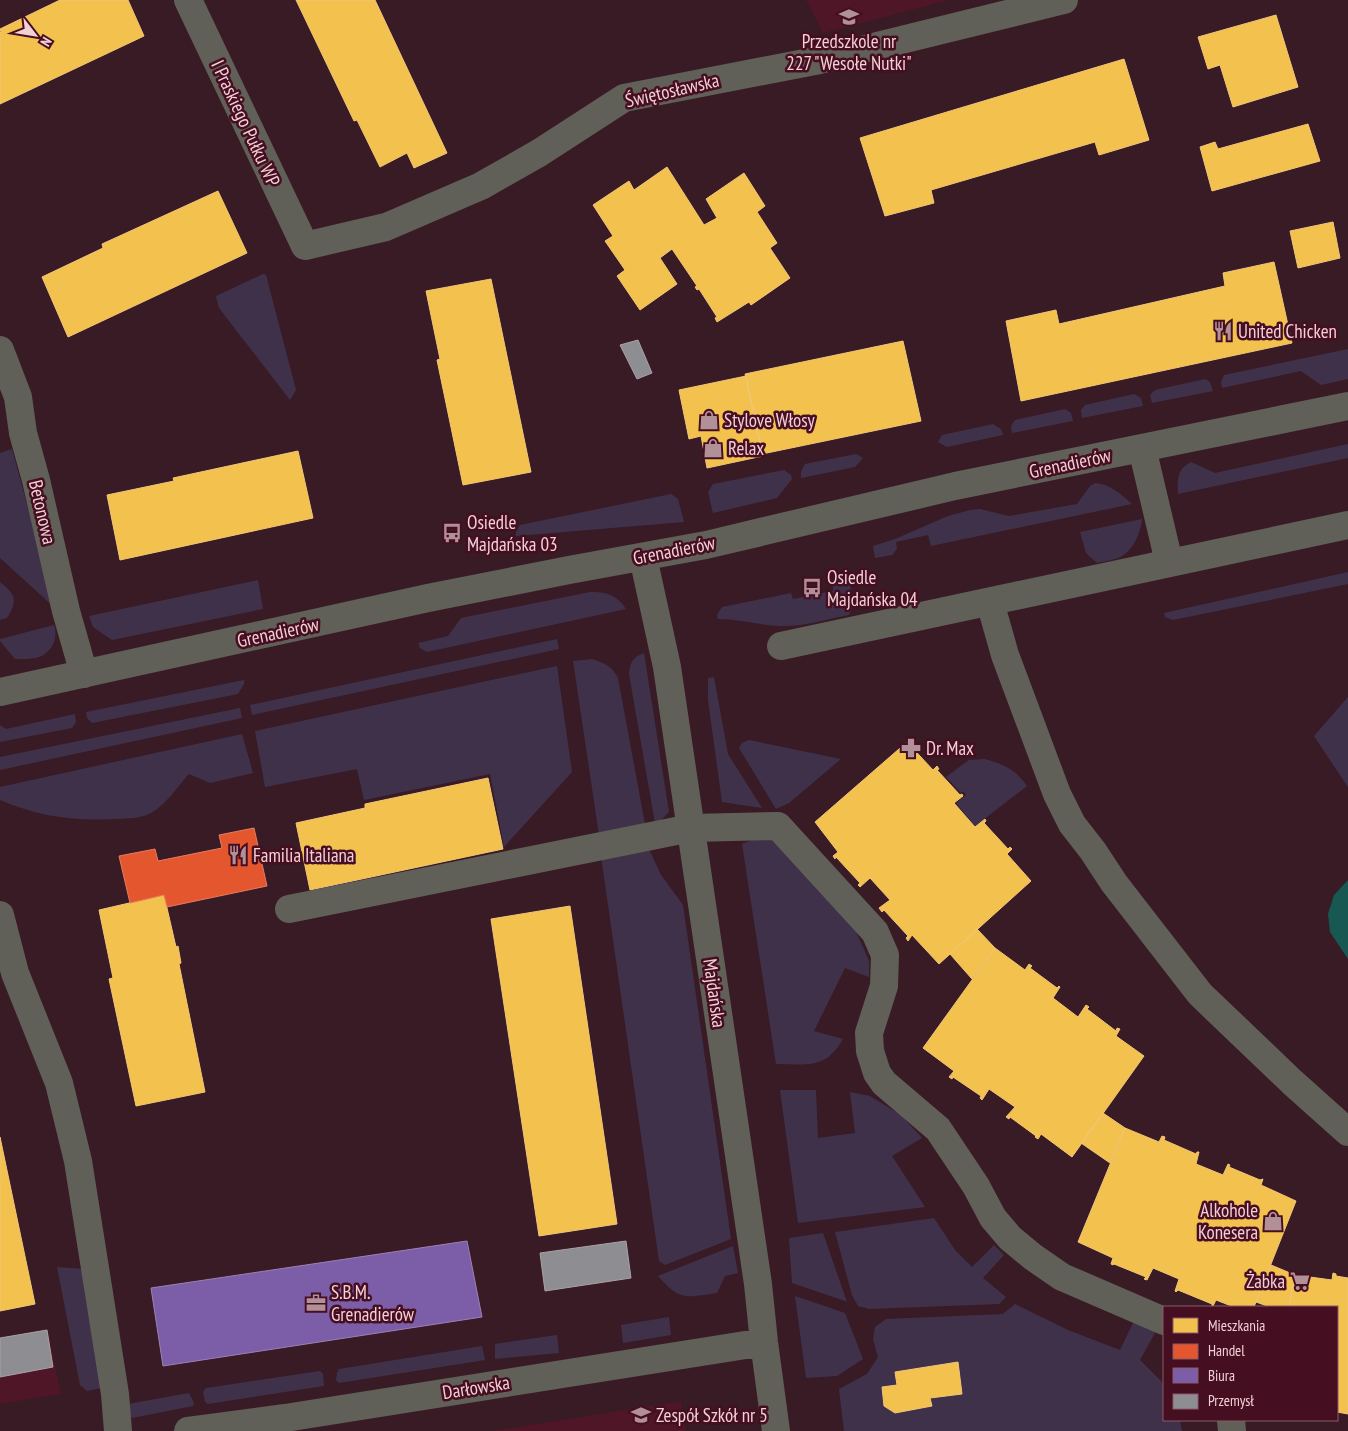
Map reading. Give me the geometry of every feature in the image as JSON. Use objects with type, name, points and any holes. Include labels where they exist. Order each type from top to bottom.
[{"type":"street","name":"I Praskiego Pułku WP","points":[[188,0],[305,246]]},
{"type":"street","name":"Świętosławska","points":[[305,246],[386,227],[481,186],[539,153],[624,98],[820,60],[1064,0]]},
{"type":"street","name":"Betonowa","points":[[0,350],[18,397],[23,434],[36,480],[66,611],[84,674]]},
{"type":"street","name":"Grenadierów","points":[[0,692],[437,596],[706,545],[956,486],[1348,406]]},
{"type":"street","points":[[1142,448],[1170,562]]},
{"type":"street","points":[[781,646],[1348,525]]},
{"type":"street","name":"Majdańska","points":[[644,557],[667,667],[758,1284],[776,1431]]},
{"type":"street","points":[[990,602],[1005,655],[1057,794],[1072,824],[1114,883],[1200,994],[1292,1082],[1348,1132]]},
{"type":"street","points":[[290,909],[691,828],[778,826],[875,932],[885,955],[884,986],[869,1033],[870,1051],[877,1072],[884,1083],[938,1129],[976,1186],[993,1218],[1010,1238],[1062,1277],[1163,1320]]},
{"type":"street","points":[[0,915],[15,973],[59,1082],[78,1161],[116,1394],[118,1431]]},
{"type":"street","name":"Darłowska","points":[[188,1431],[258,1426],[764,1342]]},
{"type":"shaded area","name":"Przedszkole nr 227 \"Wesołe Nutki\"","points":[[806,0],[949,0],[823,33]]},
{"type":"shaded area","points":[[263,274],[266,275],[296,390],[290,400],[219,308],[216,296]]},
{"type":"shaded area","points":[[1348,349],[1348,379],[1321,385],[1301,371],[1222,388],[1221,382],[1224,375]]},
{"type":"shaded area","points":[[1205,379],[1210,382],[1213,391],[1152,403],[1150,395],[1155,390]]},
{"type":"shaded area","points":[[1134,394],[1141,398],[1143,406],[1082,418],[1081,410],[1085,405]]},
{"type":"shaded area","points":[[1065,409],[1071,413],[1073,421],[1012,433],[1011,426],[1015,420]]},
{"type":"shaded area","points":[[993,424],[1001,429],[1003,435],[947,447],[938,442],[942,435]]},
{"type":"shaded area","points":[[1348,444],[1348,458],[1178,494],[1180,472],[1191,462],[1215,473]]},
{"type":"shaded area","points":[[12,449],[55,608],[0,558],[0,453]]},
{"type":"shaded area","points":[[856,454],[863,458],[855,467],[801,478],[801,472],[805,464]]},
{"type":"shaded area","points":[[784,470],[791,475],[792,479],[777,498],[713,513],[708,492],[713,484]]},
{"type":"shaded area","points":[[1095,483],[1110,487],[1132,504],[931,546],[928,535],[896,542],[897,549],[892,555],[875,558],[873,546],[895,539],[948,516],[980,509],[1009,516],[1077,504],[1090,486]]},
{"type":"shaded area","points":[[671,494],[678,499],[684,522],[516,536],[520,525]]},
{"type":"shaded area","points":[[1142,519],[1135,542],[1128,552],[1113,560],[1097,563],[1086,553],[1080,532]]},
{"type":"shaded area","points":[[1348,572],[1348,584],[1173,620],[1165,617],[1164,613]]},
{"type":"shaded area","points":[[258,580],[263,609],[112,640],[93,627],[89,616]]},
{"type":"shaded area","points":[[849,581],[854,604],[849,615],[789,626],[718,619],[717,615],[722,607],[791,593],[793,599],[833,591],[833,585]]},
{"type":"shaded area","points":[[0,582],[12,594],[14,602],[7,618],[0,620]]},
{"type":"shaded area","points":[[590,592],[611,595],[619,600],[626,609],[427,652],[420,648],[418,643],[448,636],[461,618]]},
{"type":"shaded area","points":[[54,625],[55,636],[50,649],[36,658],[15,659],[0,641],[0,639]]},
{"type":"shaded area","points":[[557,639],[559,649],[252,715],[250,705]]},
{"type":"shaded area","points":[[644,653],[669,812],[660,821],[655,823],[629,674],[633,660]]},
{"type":"shaded area","points":[[592,659],[607,665],[618,678],[645,824],[599,835],[573,661]]},
{"type":"shaded area","points":[[557,666],[572,772],[504,847],[490,774],[364,800],[357,769],[265,787],[255,731]]},
{"type":"shaded area","points":[[714,677],[728,754],[762,808],[722,802],[708,700],[708,678]]},
{"type":"shaded area","points":[[244,680],[244,684],[238,694],[92,723],[87,718],[86,712]]},
{"type":"shaded area","points":[[1348,697],[1348,787],[1314,736]]},
{"type":"shaded area","points":[[240,708],[242,718],[0,770],[0,757]]},
{"type":"shaded area","points":[[75,714],[76,722],[72,728],[0,742],[0,725],[6,729]]},
{"type":"shaded area","points":[[242,734],[253,773],[210,783],[189,774],[162,805],[143,816],[101,819],[57,817],[0,800],[0,787]]},
{"type":"shaded area","points":[[749,740],[841,759],[789,803],[776,809],[739,748],[742,743]]},
{"type":"shaded area","points":[[985,759],[1009,768],[1027,786],[975,826],[956,803],[966,795],[963,791],[961,793],[946,777],[969,760]]},
{"type":"shaded area","points":[[759,837],[771,838],[851,920],[869,961],[869,977],[845,968],[814,1031],[843,1039],[829,1056],[815,1063],[776,1064],[742,844]]},
{"type":"shaded area","points":[[648,847],[661,875],[683,905],[731,1239],[665,1265],[659,1261],[601,856]]},
{"type":"shaded area","points":[[1348,880],[1348,959],[1330,932],[1328,914],[1334,895]]},
{"type":"shaded area","points":[[780,1090],[816,1090],[818,1138],[855,1133],[850,1092],[870,1096],[901,1115],[922,1138],[892,1156],[925,1207],[798,1223]]},
{"type":"shaded area","points":[[934,1218],[955,1250],[972,1267],[994,1245],[1004,1255],[983,1278],[1006,1297],[999,1304],[869,1309],[858,1306],[852,1295],[835,1232]]},
{"type":"shaded area","points":[[823,1233],[847,1302],[792,1283],[789,1238]]},
{"type":"shaded area","points":[[733,1246],[738,1273],[725,1276],[717,1293],[684,1296],[673,1290],[658,1276]]},
{"type":"shaded area","points":[[57,1267],[84,1269],[102,1388],[87,1391],[80,1385]]},
{"type":"shaded area","points":[[795,1296],[845,1313],[863,1359],[837,1376],[806,1378]]},
{"type":"shaded area","points":[[1015,1304],[1068,1330],[1120,1350],[1134,1321],[1156,1331],[1140,1360],[1163,1383],[1163,1421],[1180,1421],[1182,1431],[844,1431],[839,1389],[867,1374],[878,1357],[873,1339],[875,1327],[886,1319],[1003,1314]]},
{"type":"shaded area","points":[[669,1317],[671,1335],[623,1343],[621,1325]]},
{"type":"shaded area","points":[[47,1330],[61,1394],[0,1404],[0,1338]]},
{"type":"shaded area","points":[[557,1335],[559,1353],[495,1359],[495,1344]]},
{"type":"shaded area","points":[[482,1346],[485,1360],[339,1383],[336,1380],[339,1369]]},
{"type":"shaded area","points":[[320,1371],[323,1374],[324,1386],[208,1404],[205,1402],[203,1392],[206,1388]]},
{"type":"shaded area","points":[[189,1393],[194,1403],[193,1406],[132,1418],[128,1414],[128,1404]]},
{"type":"shaded area","name":"Zespół Szkół nr 5","points":[[681,1401],[685,1431],[491,1431],[589,1416]]},
{"type":"building: Mieszkania","points":[[60,0],[128,0],[144,36],[0,104],[0,29]]},
{"type":"building: Mieszkania","points":[[296,0],[375,0],[447,153],[414,168],[407,153],[380,167],[357,120],[354,121]]},
{"type":"building: Mieszkania","points":[[1276,15],[1298,87],[1233,107],[1220,65],[1208,69],[1198,37]]},
{"type":"building: Mieszkania","points":[[1124,59],[1149,140],[1099,155],[1095,142],[931,190],[934,203],[885,216],[860,138]]},
{"type":"building: Mieszkania","points":[[1308,124],[1320,161],[1212,191],[1200,147],[1215,142],[1218,149]]},
{"type":"building: Mieszkania","points":[[667,167],[704,225],[717,218],[706,199],[744,173],[765,206],[757,212],[777,243],[770,248],[790,278],[751,305],[749,302],[717,322],[715,318],[717,317],[699,289],[697,290],[695,287],[697,286],[672,249],[660,258],[677,284],[640,310],[617,276],[625,270],[605,241],[613,236],[593,205],[629,181],[634,190]]},
{"type":"building: Mieszkania","points":[[218,191],[247,253],[68,337],[42,277],[103,248],[102,244]]},
{"type":"building: Mieszkania","points":[[1333,222],[1340,258],[1298,268],[1290,231]]},
{"type":"building: Mieszkania","points":[[1274,262],[1292,343],[1021,401],[1006,321],[1056,310],[1059,324],[1225,286],[1223,273]]},
{"type":"building: Mieszkania","points":[[491,279],[531,472],[463,485],[437,360],[440,359],[426,291]]},
{"type":"building: Mieszkania","points":[[903,341],[921,421],[762,454],[745,374]]},
{"type":"building: Mieszkania","points":[[746,376],[763,456],[707,468],[701,436],[689,439],[679,390]]},
{"type":"building: Mieszkania","points":[[298,451],[313,518],[120,560],[107,495],[174,481],[173,478]]},
{"type":"building: Mieszkania","points":[[907,742],[933,770],[937,766],[939,769],[937,770],[960,795],[962,794],[963,796],[954,803],[975,827],[985,819],[984,823],[1008,849],[1010,847],[1012,849],[1007,854],[1031,881],[939,964],[912,935],[908,941],[906,938],[908,936],[884,910],[882,912],[879,908],[890,900],[870,878],[860,887],[858,885],[860,883],[836,857],[835,859],[833,856],[838,852],[815,822]]},
{"type":"building: Mieszkania","points":[[488,778],[503,849],[310,890],[296,823],[365,808],[365,804]]},
{"type":"building: Mieszkania","points":[[164,895],[176,947],[178,946],[181,963],[179,964],[205,1092],[136,1106],[109,979],[113,978],[99,910]]},
{"type":"building: Mieszkania","points":[[570,906],[617,1224],[539,1236],[491,919]]},
{"type":"building: Mieszkania","points":[[977,929],[995,948],[972,979],[950,954]]},
{"type":"building: Mieszkania","points":[[995,948],[1025,970],[1029,964],[1032,966],[1030,968],[1057,988],[1059,986],[1053,998],[1078,1017],[1086,1005],[1089,1007],[1087,1009],[1116,1031],[1117,1028],[1120,1029],[1116,1036],[1144,1056],[1072,1157],[1041,1134],[1038,1139],[1010,1117],[1009,1119],[1006,1117],[1015,1107],[989,1089],[982,1100],[981,1096],[953,1077],[952,1079],[949,1077],[954,1071],[923,1048]]},
{"type":"building: Mieszkania","points":[[1103,1113],[1125,1128],[1110,1163],[1081,1143]]},
{"type":"building: Mieszkania","points":[[1125,1128],[1159,1142],[1162,1136],[1165,1137],[1164,1140],[1196,1154],[1199,1152],[1196,1164],[1223,1175],[1228,1164],[1230,1165],[1229,1167],[1260,1180],[1263,1179],[1261,1185],[1296,1201],[1254,1306],[1231,1306],[1216,1300],[1212,1306],[1212,1304],[1178,1290],[1176,1292],[1179,1279],[1153,1268],[1147,1280],[1144,1279],[1146,1277],[1111,1264],[1113,1258],[1078,1242]]},
{"type":"building: Mieszkania","points":[[0,1137],[35,1304],[0,1311]]},
{"type":"building: Mieszkania","points":[[1271,1265],[1295,1275],[1289,1306],[1267,1306],[1256,1302]]},
{"type":"building: Mieszkania","points":[[1333,1273],[1336,1276],[1348,1278],[1348,1414],[1338,1412],[1338,1306],[1289,1306],[1295,1275],[1332,1280]]},
{"type":"building: Mieszkania","points":[[958,1362],[962,1394],[930,1398],[932,1406],[895,1413],[884,1406],[882,1387],[897,1385],[895,1372]]},
{"type":"building: Handel","points":[[254,828],[267,886],[167,907],[164,895],[130,903],[119,856],[155,849],[158,861],[222,848],[219,835]]},
{"type":"building: Biura","name":"S.B.M. Grenadierów","points":[[467,1241],[482,1317],[163,1366],[151,1288]]},
{"type":"building: Przemysł","points":[[638,340],[652,373],[637,379],[620,345]]},
{"type":"building: Przemysł","points":[[626,1241],[631,1278],[545,1291],[540,1253]]},
{"type":"building: Przemysł","points":[[47,1330],[53,1367],[0,1377],[0,1338]]},
{"type":"place","name":"Przedszkole nr 227 \"Wesołe Nutki\"","points":[[849,17]]},
{"type":"place","name":"United Chicken","points":[[1223,331]]},
{"type":"place","name":"Stylove Włosy","points":[[709,420]]},
{"type":"place","name":"Relax","points":[[713,448]]},
{"type":"place","name":"Osiedle Majdańska 03","points":[[452,533]]},
{"type":"place","name":"Osiedle Majdańska 04","points":[[812,588]]},
{"type":"place","name":"Dr. Max","points":[[911,748]]},
{"type":"place","name":"Familia Italiana","points":[[238,855]]},
{"type":"place","name":"Alkohole Konesera","points":[[1273,1221]]},
{"type":"place","name":"Żabka","points":[[1300,1281]]},
{"type":"place","name":"S.B.M. Grenadierów","points":[[316,1303]]},
{"type":"place","name":"Zespół Szkół nr 5","points":[[641,1415]]}]
